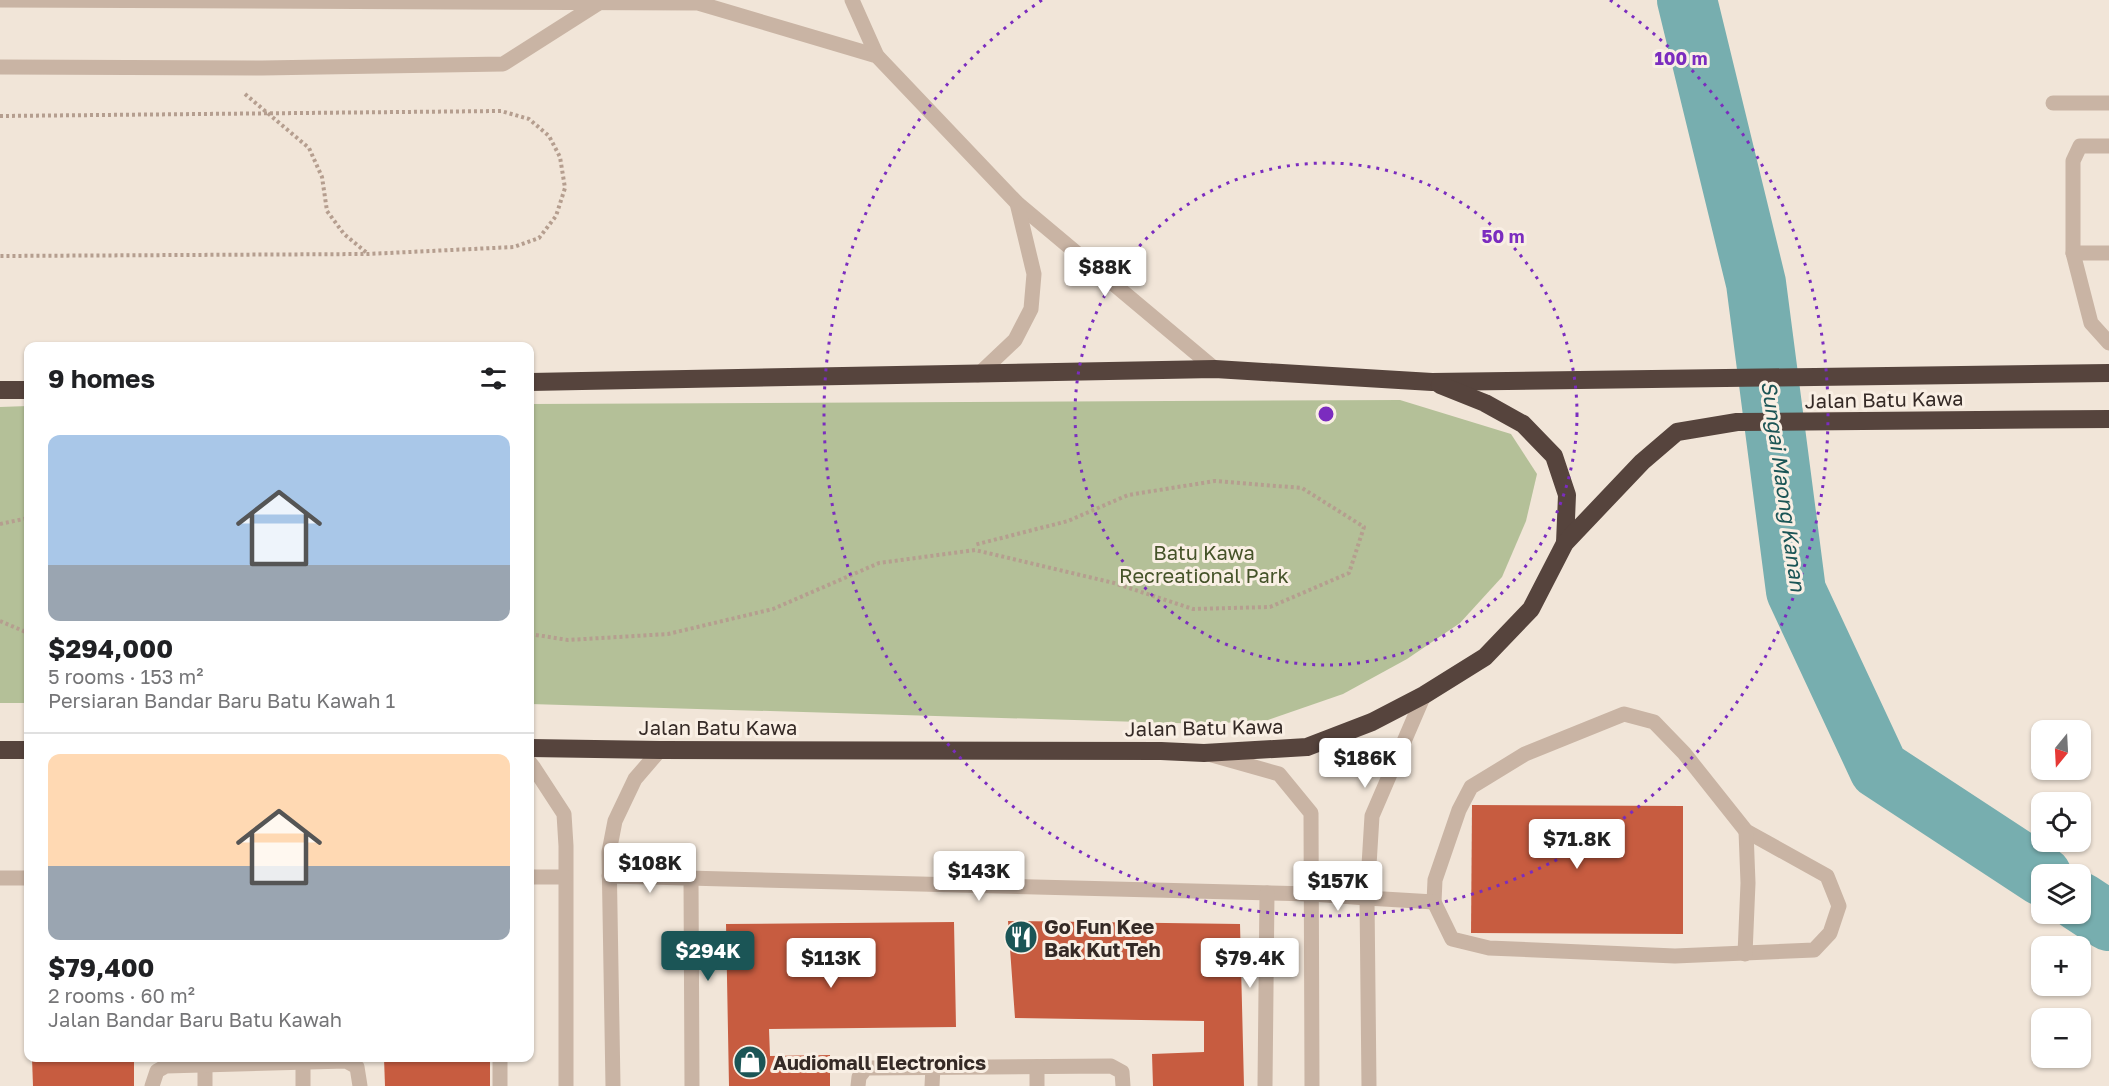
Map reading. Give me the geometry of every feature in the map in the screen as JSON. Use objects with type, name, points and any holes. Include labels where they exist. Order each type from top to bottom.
[{"type":"highway","name":"Jalan Batu Kawa","points":[[534,382],[1215,369],[1432,382],[2109,373]]},
{"type":"highway","points":[[1432,382],[1485,403],[1522,424],[1554,456],[1568,495],[1565,543]]},
{"type":"highway","points":[[0,390],[24,390]]},
{"type":"highway","name":"Jalan Batu Kawa","points":[[534,748],[1204,753],[1306,747],[1372,722],[1424,695],[1485,657],[1531,609],[1565,543],[1642,462],[1677,432],[1737,422],[2109,419]]},
{"type":"highway","points":[[0,750],[24,750]]},
{"type":"street","points":[[0,0],[599,3],[700,1],[877,56]]},
{"type":"street","points":[[852,0],[877,56],[1017,203],[1215,369]]},
{"type":"street","points":[[0,67],[212,68],[503,64],[599,3]]},
{"type":"street","points":[[2053,103],[2109,103]]},
{"type":"street","points":[[2109,146],[2080,146],[2073,161],[2073,253],[2091,323],[2109,343]]},
{"type":"street","points":[[978,375],[1015,340],[1030,309],[1034,274],[1017,203]]},
{"type":"street","points":[[2073,253],[2109,253]]},
{"type":"street","points":[[1369,1086],[1367,898],[1372,816],[1424,695]]},
{"type":"street","points":[[1624,714],[1654,722],[1684,753],[1746,831],[1827,876],[1839,906],[1830,933],[1814,950],[1675,956],[1489,948],[1452,939],[1434,902],[1435,880],[1459,810],[1471,788],[1525,754],[1624,714]]},
{"type":"street","points":[[612,1086],[609,852],[615,821],[635,779],[660,750]]},
{"type":"street","points":[[1204,753],[1279,774],[1311,813],[1312,1086]]},
{"type":"street","points":[[534,768],[564,814],[566,1086]]},
{"type":"street","points":[[1745,954],[1748,883],[1746,831]]},
{"type":"street","points":[[609,876],[1267,892],[1434,902]]},
{"type":"street","points":[[534,877],[565,877]]},
{"type":"street","points":[[0,878],[24,878]]},
{"type":"street","points":[[691,878],[692,1086]]},
{"type":"street","points":[[1265,1086],[1267,892]]},
{"type":"street","points":[[152,1086],[157,1071],[166,1066],[278,1062]]},
{"type":"street","points":[[303,1062],[303,1086]]},
{"type":"street","points":[[348,1062],[357,1067],[360,1086]]},
{"type":"street","points":[[500,1062],[501,1086]]},
{"type":"street","points":[[205,1065],[206,1086]]},
{"type":"street","points":[[858,1086],[859,1077],[866,1068],[1111,1066],[1122,1072],[1123,1086]]},
{"type":"street","points":[[932,1086],[933,1067]]},
{"type":"street","points":[[1037,1067],[1037,1086]]},
{"type":"path","points":[[212,68],[309,148],[322,177],[327,211],[344,234],[367,254]]},
{"type":"path","points":[[0,116],[501,111],[529,119],[549,136],[560,157],[565,188],[556,216],[539,238],[514,247],[367,254],[0,256]]},
{"type":"path","points":[[534,635],[568,640],[668,634],[773,609],[879,563],[975,550],[1114,583],[1192,609],[1270,607],[1349,573],[1364,527],[1302,488],[1215,481],[1128,495],[1068,521],[974,545]]},
{"type":"path","points":[[0,524],[24,519]]},
{"type":"path","points":[[0,621],[24,631]]},
{"type":"green space","name":"Batu Kawa Recreational Park","points":[[1400,400],[1511,434],[1537,474],[1526,521],[1502,577],[1460,623],[1407,659],[1343,694],[1268,720],[1208,724],[534,704],[534,404]]},
{"type":"green space","points":[[24,406],[24,703],[0,703],[0,407]]},
{"type":"building","points":[[1472,805],[1683,806],[1683,934],[1471,933]]},
{"type":"building","points":[[1008,921],[1240,924],[1244,1086],[1153,1086],[1152,1054],[1204,1052],[1204,1021],[1015,1018]]},
{"type":"building","points":[[954,922],[956,1027],[769,1029],[770,1056],[830,1055],[830,1086],[729,1086],[726,924]]},
{"type":"building","points":[[32,1062],[134,1062],[134,1086],[33,1086]]},
{"type":"building","points":[[384,1062],[490,1062],[490,1086],[385,1086]]},
{"type":"waterway","name":"Sungai Maong Kanan","points":[[1687,0],[1756,283],[1796,591],[1879,769],[2031,869]]},
{"type":"waterway","name":"Sungai Maong Kanan","points":[[2091,909],[2109,921]]},
{"type":"place","name":"Go Fun Kee Bak Kut Teh","points":[[1021,937]]},
{"type":"place","name":"Audiomall Electronics","points":[[750,1062]]}]
